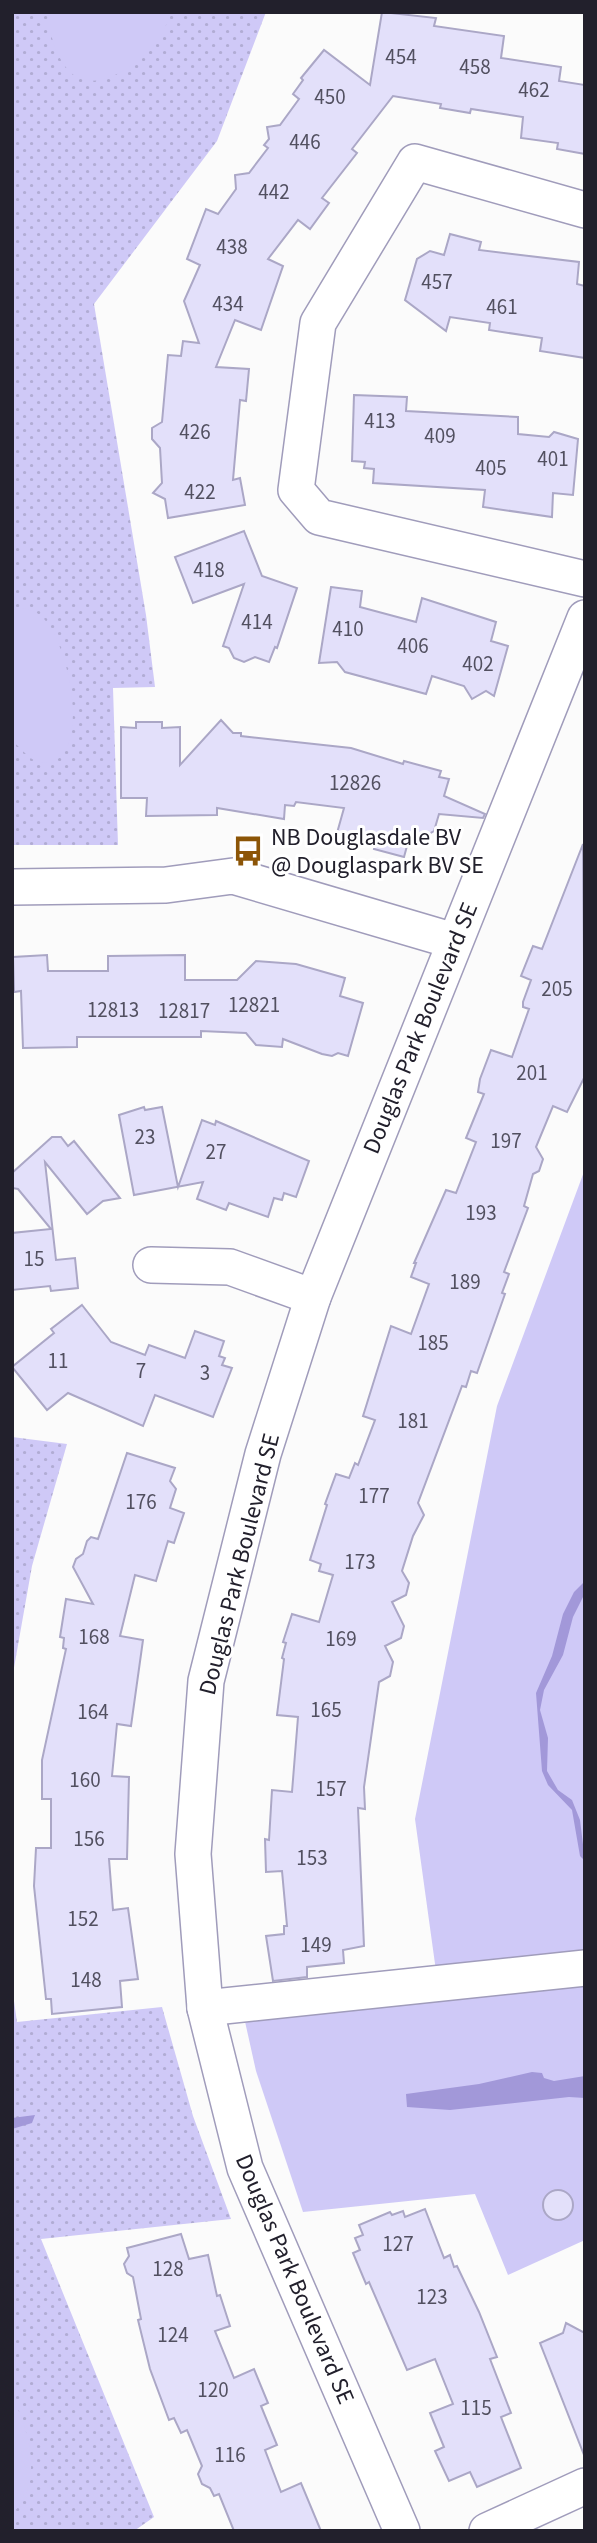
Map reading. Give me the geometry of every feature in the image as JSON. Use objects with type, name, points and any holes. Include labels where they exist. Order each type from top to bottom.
[{"type":"street","points":[[585,210],[415,162],[318,323],[296,490],[318,517],[585,579]]},
{"type":"street","name":"Douglas Park Boulevard SE","points":[[402,2531],[245,2168],[205,2008],[193,1854],[206,1681],[263,1454],[313,1297],[585,618]]},
{"type":"street","points":[[12,887],[166,885],[233,876],[454,941]]},
{"type":"street","points":[[151,1265],[230,1268],[313,1297]]},
{"type":"street","points":[[205,2008],[585,1968]]},
{"type":"street","points":[[487,2531],[585,2486]]},
{"type":"shaded area","points":[[12,12],[266,12],[217,141],[94,304],[146,615],[155,687],[113,688],[118,845],[12,845]]},
{"type":"shaded area","points":[[51,12],[171,13],[159,39],[146,53],[120,72],[93,81],[80,78],[68,70],[58,54],[51,34]]},
{"type":"shaded area","points":[[12,608],[28,609],[42,617],[60,647],[67,668],[73,716],[71,736],[64,753],[52,762],[32,759],[12,740]]},
{"type":"shaded area","points":[[585,1169],[585,2240],[508,2275],[475,2194],[303,2212],[256,2071],[244,2017],[440,2000],[415,1819],[497,1406]]},
{"type":"shaded area","points":[[12,1437],[67,1444],[32,1566],[12,1679]]},
{"type":"shaded area","points":[[585,1581],[585,1593],[573,1617],[563,1655],[544,1690],[540,1710],[548,1738],[547,1771],[558,1790],[572,1800],[580,1820],[585,1861],[580,1856],[572,1810],[548,1785],[542,1771],[536,1693],[552,1656],[563,1614],[574,1592]]},
{"type":"shaded area","points":[[12,1987],[17,2022],[162,2007],[193,2116],[231,2219],[41,2239],[154,2517],[134,2531],[12,2531]]},
{"type":"shaded area","points":[[532,2072],[542,2073],[544,2078],[554,2081],[585,2076],[585,2098],[569,2097],[450,2110],[407,2107],[406,2094],[479,2084]]},
{"type":"shaded area","points":[[35,2115],[32,2123],[12,2129],[12,2118]]},
{"type":"shaded area","points":[[12,2398],[28,2441],[31,2474],[22,2502],[12,2513]]},
{"type":"building","points":[[382,12],[436,18],[434,26],[504,36],[501,58],[561,67],[559,81],[585,85],[585,154],[557,149],[558,143],[521,138],[523,117],[471,109],[470,113],[440,108],[441,104],[393,96],[352,149],[357,153],[322,198],[329,203],[310,229],[298,220],[268,259],[283,266],[261,330],[235,320],[216,367],[249,369],[246,401],[240,400],[233,480],[240,478],[245,505],[168,518],[165,499],[153,493],[162,483],[160,448],[152,439],[152,428],[162,422],[168,355],[181,356],[183,341],[199,343],[184,301],[200,265],[187,259],[206,209],[218,214],[236,189],[235,175],[249,173],[268,148],[264,145],[269,139],[267,127],[280,125],[299,99],[293,94],[303,80],[301,78],[324,50],[370,85]]},
{"type":"building","points":[[450,234],[481,242],[479,250],[579,262],[577,284],[585,286],[585,358],[540,351],[542,338],[489,330],[490,323],[450,317],[446,331],[405,300],[417,259],[430,251],[444,255]]},
{"type":"building","points":[[354,395],[407,397],[406,411],[518,417],[518,434],[549,437],[554,432],[578,439],[573,495],[553,493],[552,517],[483,507],[485,490],[373,483],[374,469],[364,468],[365,462],[352,461]]},
{"type":"building","points":[[244,531],[262,576],[297,588],[277,648],[275,647],[269,662],[255,657],[244,662],[234,658],[229,648],[223,646],[244,584],[193,603],[175,557]]},
{"type":"building","points":[[331,587],[362,591],[360,607],[416,622],[422,598],[496,622],[491,641],[508,646],[494,696],[486,691],[472,699],[464,686],[432,676],[426,694],[345,672],[337,662],[319,663]]},
{"type":"building","points":[[221,720],[233,733],[241,733],[241,736],[351,748],[403,764],[404,761],[441,771],[439,777],[449,779],[444,796],[485,814],[483,818],[439,814],[434,831],[407,846],[404,857],[374,849],[375,844],[337,833],[344,808],[296,802],[294,806],[285,805],[284,819],[217,808],[217,815],[146,816],[147,798],[121,798],[121,727],[136,728],[136,722],[162,722],[162,728],[180,727],[180,765]]},
{"type":"building","points":[[583,844],[585,1076],[567,1112],[553,1106],[536,1147],[543,1159],[539,1171],[533,1174],[524,1206],[528,1208],[504,1272],[509,1274],[502,1293],[505,1294],[477,1373],[471,1371],[466,1387],[462,1386],[418,1503],[424,1515],[413,1536],[402,1571],[409,1583],[406,1595],[392,1602],[404,1626],[401,1638],[385,1646],[393,1662],[390,1676],[379,1682],[364,1787],[365,1809],[358,1808],[364,1946],[343,1950],[344,1963],[307,1967],[307,1977],[273,1981],[266,1936],[284,1934],[284,1926],[287,1926],[282,1871],[266,1872],[265,1839],[269,1840],[272,1790],[292,1792],[298,1717],[277,1715],[282,1658],[286,1643],[283,1642],[292,1614],[319,1622],[333,1575],[319,1571],[321,1564],[310,1560],[327,1505],[325,1504],[336,1474],[349,1478],[355,1463],[358,1465],[375,1420],[363,1416],[391,1326],[411,1334],[429,1284],[411,1277],[414,1263],[446,1190],[456,1193],[476,1142],[466,1138],[484,1094],[478,1092],[480,1079],[491,1050],[512,1057],[529,1009],[523,1007],[523,1002],[531,980],[521,976],[533,946],[542,949]]},
{"type":"building","points":[[47,955],[48,971],[108,971],[108,956],[185,955],[185,980],[237,980],[256,961],[296,964],[345,978],[340,996],[363,1003],[348,1056],[338,1053],[332,1056],[322,1054],[283,1039],[282,1047],[256,1045],[246,1033],[201,1031],[201,1037],[77,1037],[77,1047],[23,1048],[21,991],[14,992],[13,957]]},
{"type":"building","points":[[144,1107],[145,1110],[162,1107],[178,1187],[134,1195],[119,1115]]},
{"type":"building","points":[[202,1120],[215,1125],[216,1121],[309,1161],[296,1197],[284,1193],[282,1200],[274,1198],[268,1217],[229,1203],[226,1210],[197,1199],[203,1182],[178,1187]]},
{"type":"building","points":[[52,1137],[61,1137],[68,1146],[74,1141],[120,1198],[103,1201],[87,1214],[45,1162],[56,1260],[75,1258],[78,1288],[51,1291],[50,1286],[12,1290],[12,1233],[51,1229],[18,1189],[12,1188],[12,1173]]},
{"type":"building","points":[[82,1305],[111,1342],[145,1355],[149,1345],[185,1358],[195,1331],[224,1341],[219,1356],[225,1358],[222,1365],[232,1368],[213,1417],[155,1395],[143,1426],[68,1393],[47,1410],[12,1367],[54,1333],[51,1329]]},
{"type":"building","points":[[127,1453],[175,1468],[170,1481],[176,1489],[170,1508],[184,1513],[174,1543],[168,1541],[156,1581],[135,1575],[120,1636],[143,1640],[131,1726],[117,1724],[112,1776],[129,1777],[127,1859],[109,1859],[113,1910],[128,1908],[138,1979],[120,1981],[122,2007],[52,2014],[51,1999],[46,1999],[34,1886],[36,1848],[51,1848],[51,1799],[42,1799],[42,1760],[66,1649],[63,1648],[64,1638],[60,1637],[66,1599],[93,1604],[73,1567],[76,1559],[83,1554],[87,1541],[91,1537],[98,1539]]},
{"type":"building","points":[[558,2190],[564,2191],[572,2199],[572,2211],[564,2219],[558,2220],[552,2219],[544,2211],[543,2205],[544,2199],[552,2191]]},
{"type":"building","points":[[425,2209],[444,2258],[450,2255],[479,2312],[497,2357],[490,2359],[511,2413],[501,2417],[521,2468],[477,2487],[470,2472],[449,2481],[435,2451],[444,2447],[430,2413],[453,2404],[435,2359],[407,2370],[369,2282],[366,2284],[353,2253],[360,2250],[355,2238],[363,2235],[359,2225],[390,2212],[392,2215],[403,2211],[405,2217]]},
{"type":"building","points":[[181,2234],[189,2259],[208,2255],[217,2296],[220,2295],[230,2326],[215,2331],[234,2378],[254,2369],[268,2403],[261,2406],[277,2445],[265,2450],[281,2492],[301,2483],[321,2531],[234,2531],[219,2494],[214,2496],[210,2488],[202,2484],[198,2474],[202,2466],[187,2430],[181,2433],[174,2418],[169,2420],[150,2369],[138,2320],[141,2319],[133,2277],[127,2273],[124,2264],[129,2256],[127,2248]]},
{"type":"building","points":[[566,2323],[585,2333],[584,2455],[540,2343],[563,2333]]},
{"type":"place","name":"NB Douglasdale BV @ Douglaspark BV SE","points":[[248,851]]}]
